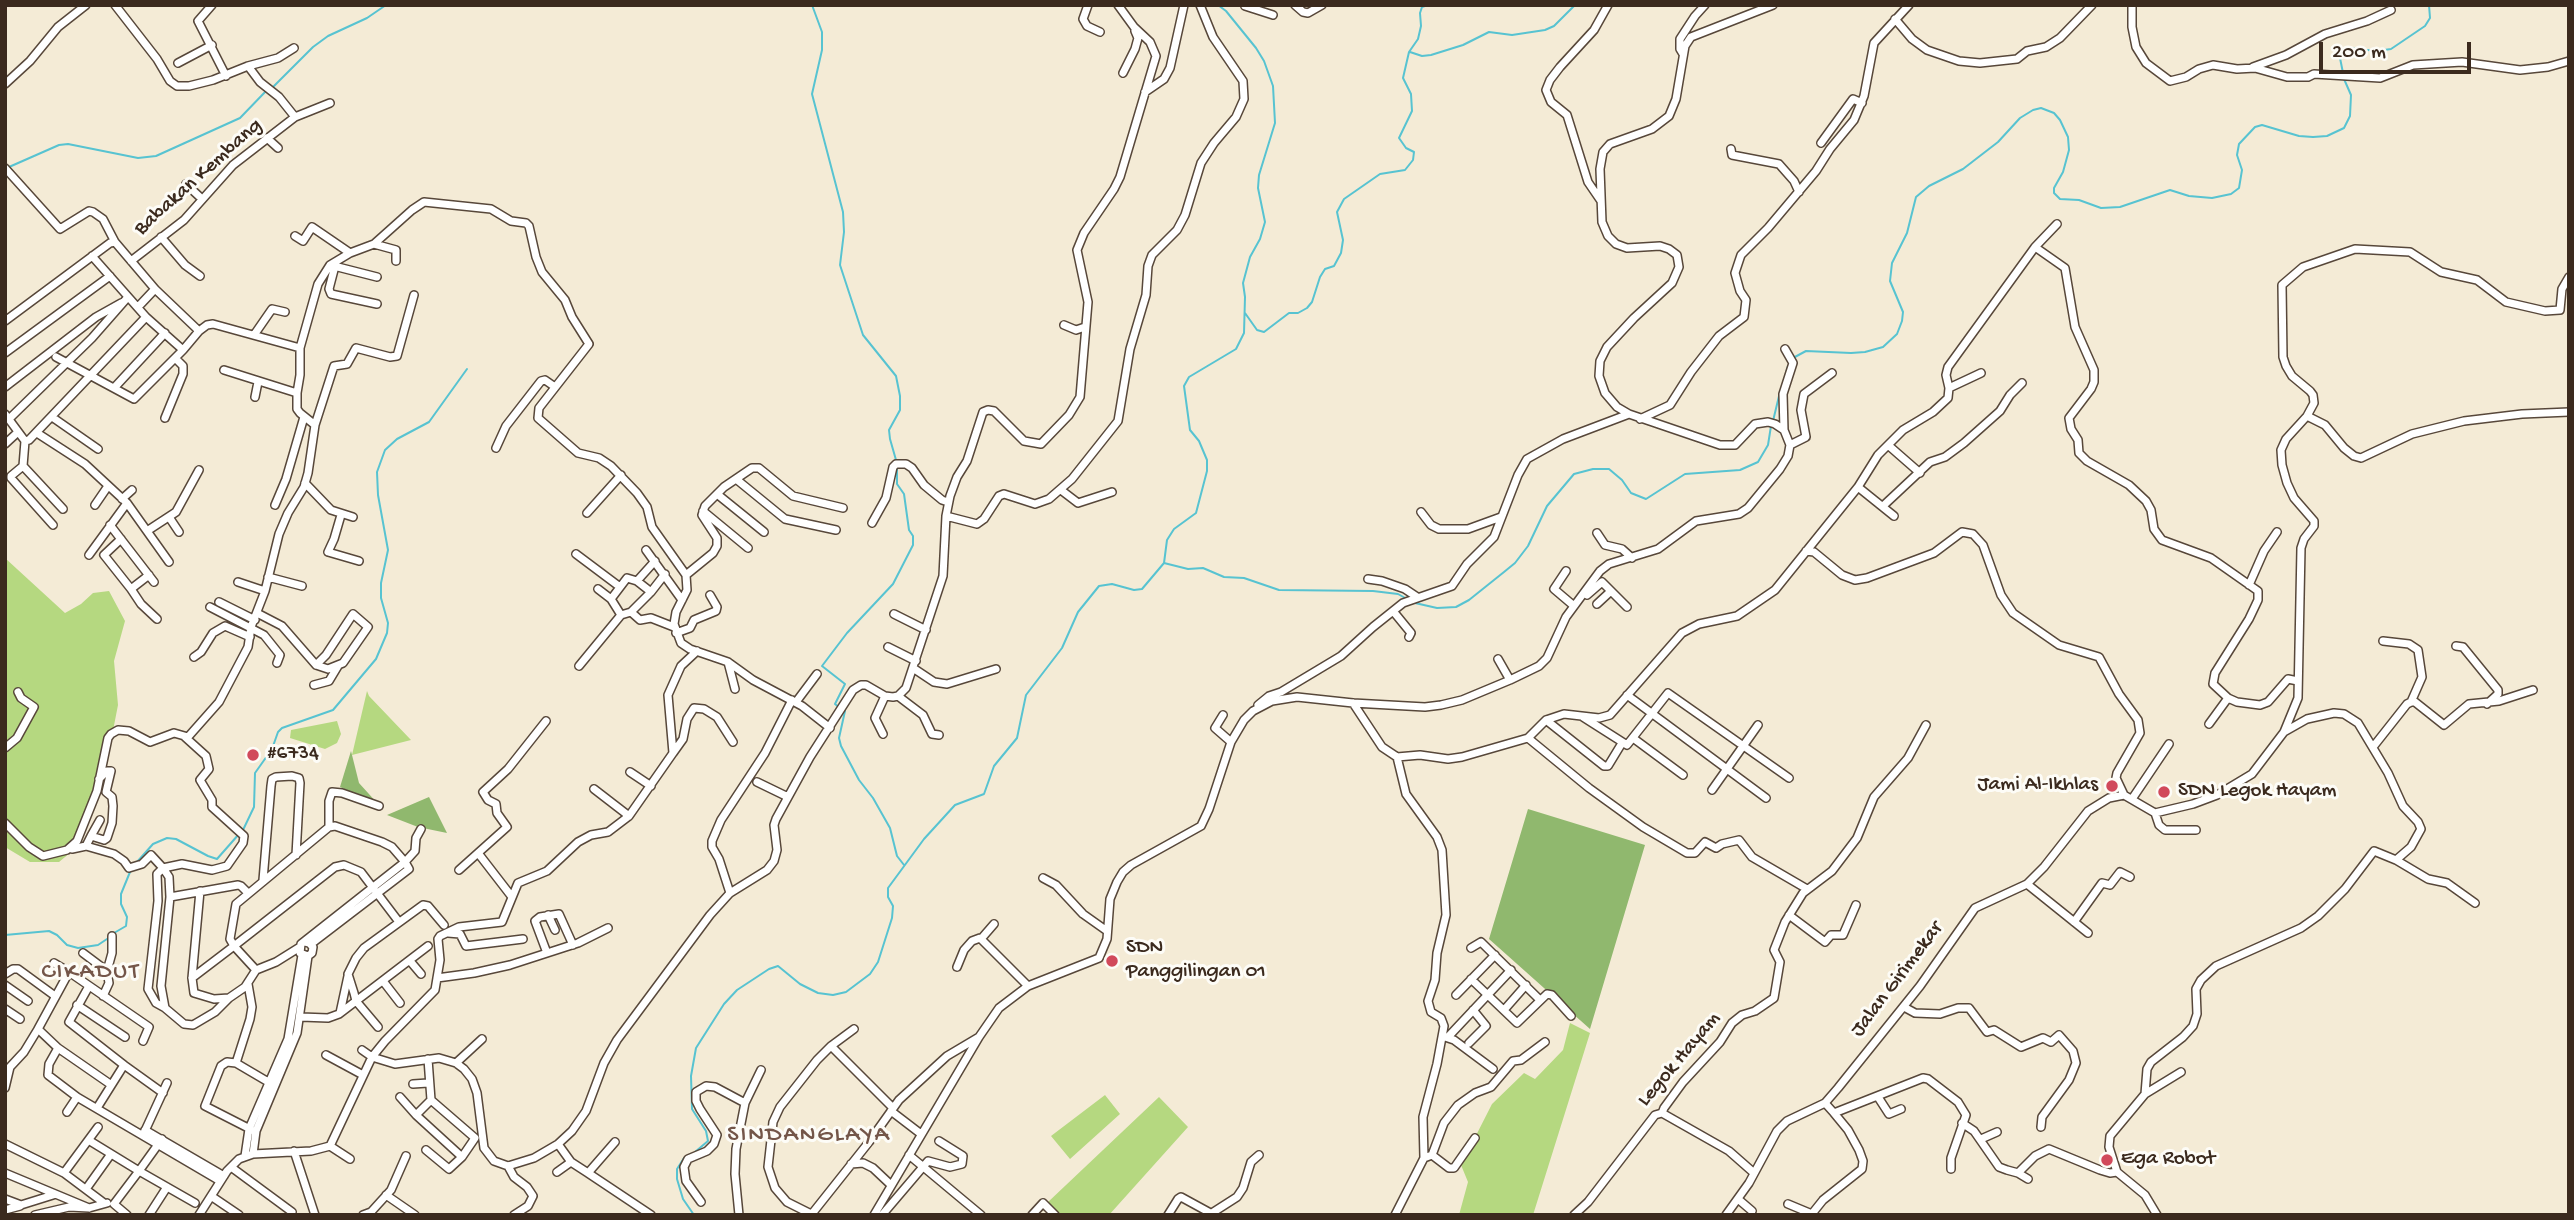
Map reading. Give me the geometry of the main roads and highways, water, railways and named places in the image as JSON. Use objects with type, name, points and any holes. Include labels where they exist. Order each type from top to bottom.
[{"type":"waterway","points":[[272,88],[313,47],[328,36],[367,18],[386,5]]},
{"type":"waterway","points":[[812,5],[822,32],[822,50],[812,94],[843,212],[844,232],[840,265],[863,335],[896,376],[900,410],[889,430],[896,460]]},
{"type":"waterway","points":[[695,1152],[708,1141],[706,1131],[692,1109],[691,1076],[696,1048],[724,1004],[737,990],[778,966],[800,984],[818,993],[833,995],[846,992],[870,974],[878,962],[892,918],[893,906],[888,897],[888,888],[924,839],[955,805],[984,794],[994,766],[1017,738],[1026,695],[1062,648],[1078,612],[1099,586],[1112,584],[1134,590],[1142,589],[1164,563],[1167,540],[1174,529],[1196,513],[1207,471],[1207,460],[1199,441],[1190,430],[1184,386],[1189,377],[1236,349],[1244,333],[1243,283],[1250,257],[1260,239],[1265,222],[1258,188],[1259,175],[1275,123],[1273,86],[1264,61],[1226,11],[1218,5]]},
{"type":"waterway","points":[[1245,313],[1257,330],[1264,332],[1289,313],[1298,313],[1307,308],[1312,302],[1320,277],[1325,269],[1334,266],[1341,253],[1343,240],[1337,212],[1344,199],[1380,174],[1405,170],[1413,160],[1414,152],[1406,148],[1399,138],[1412,111],[1411,94],[1403,78],[1409,52],[1418,39],[1422,7],[1428,5]]},
{"type":"waterway","points":[[1410,52],[1422,56],[1431,55],[1463,45],[1489,32],[1512,35],[1545,30],[1554,26],[1575,5]]},
{"type":"waterway","points":[[2343,73],[2340,58],[2345,50],[2391,49],[2425,26],[2430,18],[2429,5]]},
{"type":"waterway","points":[[1793,358],[1806,351],[1865,352],[1883,347],[1897,334],[1903,312],[1890,281],[1892,263],[1907,233],[1916,197],[1929,186],[1963,169],[1998,142],[2020,118],[2033,110],[2041,108],[2054,113],[2068,137],[2069,150],[2063,172],[2054,188],[2054,193],[2060,199],[2079,200],[2101,208],[2120,207],[2170,190],[2189,196],[2212,198],[2231,194],[2239,188],[2242,170],[2237,155],[2239,144],[2255,127],[2262,125],[2299,136],[2313,137],[2327,136],[2344,128],[2350,116],[2351,95],[2344,79]]},
{"type":"waterway","points":[[9,167],[59,145],[68,144],[138,158],[156,156],[240,118],[267,90]]},
{"type":"waterway","points":[[1782,387],[1788,366]]},
{"type":"waterway","points":[[243,830],[254,807],[255,773],[272,749],[278,732],[282,728],[333,710],[376,659],[387,633],[388,623],[381,598],[381,583],[388,550],[378,495],[377,472],[385,450],[397,439],[429,422],[467,369]]},
{"type":"waterway","points":[[1773,421],[1779,396]]},
{"type":"waterway","points":[[1415,603],[1437,608],[1456,607],[1504,572],[1528,546],[1547,506],[1574,474],[1593,469],[1609,469],[1622,480],[1631,493],[1646,499],[1685,474],[1740,470],[1758,462],[1768,445],[1771,426]]},
{"type":"waterway","points":[[840,708],[835,704],[845,684],[822,666],[847,633],[893,584],[913,545],[904,494],[897,484],[897,469]]},
{"type":"waterway","points":[[1164,563],[1188,569],[1203,568],[1224,577],[1244,578],[1279,590],[1373,591],[1398,594],[1407,599]]},
{"type":"waterway","points":[[845,711],[839,738],[841,746],[890,828],[897,856],[904,865]]},
{"type":"waterway","points":[[137,862],[153,844],[167,838],[176,839],[217,859],[239,834]]},
{"type":"waterway","points":[[114,933],[126,926],[127,917],[121,904],[121,894],[130,872]]},
{"type":"waterway","points":[[5,935],[49,931],[67,945],[78,948],[98,945],[110,937]]},
{"type":"waterway","points":[[684,1158],[677,1169],[677,1179],[683,1199],[694,1215]]},
{"type":"place","name":"#6734","points":[[253,755]]},
{"type":"place","name":"Jami Al-Ikhlas","points":[[2112,786]]},
{"type":"place","name":"SDN Legok Hayam","points":[[2164,792]]},
{"type":"place","name":"SDN Panggilingan 01","points":[[1112,961]]},
{"type":"place","name":"Ega Robot","points":[[2107,1160]]},
{"type":"district","name":"CIKADUT","points":[[91,973]]},
{"type":"district","name":"SINDANGLAYA","points":[[809,1136]]}]
